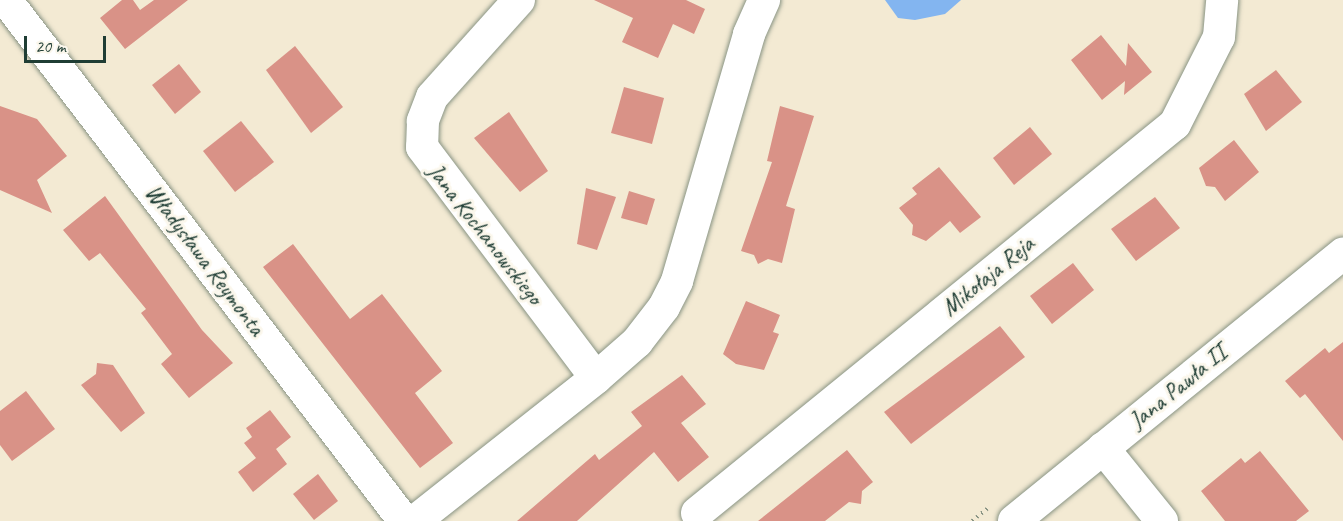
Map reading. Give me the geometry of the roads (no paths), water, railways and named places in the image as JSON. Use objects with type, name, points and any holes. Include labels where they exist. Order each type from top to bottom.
[{"type":"street","name":"Władysława Reymonta","points":[[6,0],[404,521]]},
{"type":"street","name":"Jana Kochanowskiego","points":[[519,0],[432,97],[423,121],[422,147],[596,378]]},
{"type":"street","points":[[415,521],[596,378],[650,328],[677,281],[748,34],[764,0]]},
{"type":"street","name":"Mikołaja Reja","points":[[697,513],[1175,124],[1219,37],[1222,0]]},
{"type":"street","name":"Jana Pawła II","points":[[1014,521],[1343,254]]},
{"type":"street","points":[[1103,448],[1162,521]]},
{"type":"water","points":[[885,0],[961,0],[945,14],[915,20],[898,18]]}]
